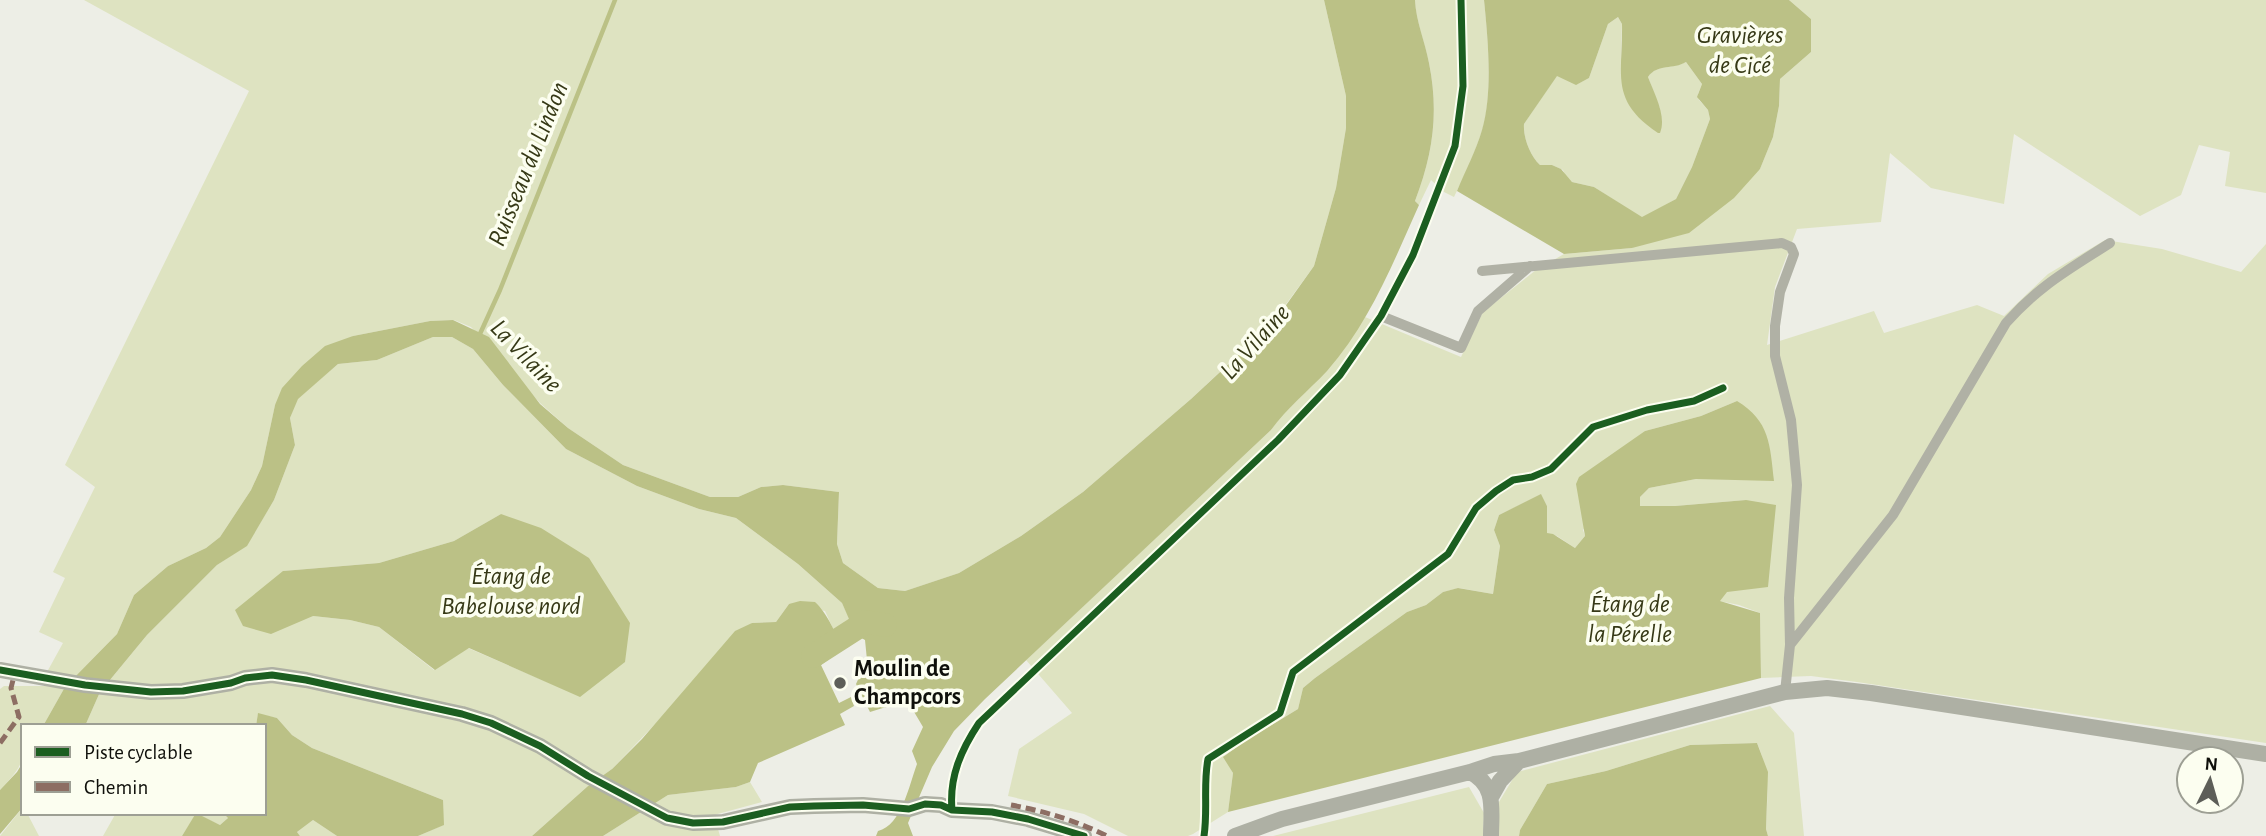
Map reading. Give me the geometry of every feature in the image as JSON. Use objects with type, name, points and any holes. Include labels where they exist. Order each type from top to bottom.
[{"type":"main road","points":[[2,674],[166,692],[272,675],[306,680],[462,714],[491,723],[540,746],[588,776],[667,818],[693,823],[723,822],[790,807],[863,805],[909,809],[925,804],[1028,819],[1084,836]]},
{"type":"main road","points":[[1235,836],[1282,818],[1494,764],[1519,761],[1785,692],[1828,688],[2266,754]]},
{"type":"main road","points":[[1492,797],[1500,780],[1519,761]]},
{"type":"main road","points":[[1470,772],[1488,786],[1492,797],[1491,836]]},
{"type":"street","points":[[1482,271],[1782,243],[1791,247],[1794,254],[1780,292],[1775,326],[1775,356],[1791,420],[1797,485],[1789,598],[1790,645],[1785,692]]},
{"type":"street","points":[[1790,645],[1893,515],[2006,323],[2029,298],[2049,282],[2110,243]]},
{"type":"street","points":[[1381,316],[1461,348],[1478,311],[1530,267]]},
{"type":"shaded area","points":[[84,0],[1324,0],[1346,96],[1346,128],[1336,188],[1314,266],[1273,322],[1191,399],[1083,492],[1021,536],[959,573],[905,591],[878,588],[843,563],[837,544],[839,492],[783,485],[761,487],[738,497],[710,497],[623,465],[568,428],[540,403],[471,327],[454,320],[430,321],[353,336],[275,405],[262,466],[251,490],[220,537],[206,548],[168,566],[134,595],[117,634],[65,687],[44,724],[21,724],[21,761],[15,773],[0,790],[0,689],[4,686],[44,686],[47,672],[63,643],[39,632],[65,578],[53,572],[95,487],[65,465],[249,91]]},
{"type":"shaded area","points":[[1415,0],[1484,0],[1489,66],[1488,101],[1482,131],[1454,197],[1431,180],[1419,205],[1415,201],[1430,150],[1434,99]]},
{"type":"shaded area","points":[[1789,0],[2266,0],[2266,193],[2225,186],[2230,152],[2199,145],[2181,195],[2140,216],[2014,134],[2004,204],[1931,188],[1890,153],[1881,222],[1797,229],[1775,287],[1767,345],[1874,311],[1884,333],[1977,305],[2004,316],[2048,274],[2105,240],[2162,249],[2241,272],[2266,244],[2266,743],[1811,676],[1761,678],[1760,613],[1719,601],[1726,592],[1746,500],[1640,507],[1640,497],[1649,488],[1696,479],[1722,479],[1737,401],[1701,416],[1645,431],[1583,530],[1585,536],[1575,548],[1557,536],[1547,534],[1547,506],[1541,495],[1499,515],[1494,530],[1500,546],[1493,594],[1459,588],[1443,592],[1426,605],[1407,612],[1315,678],[1303,688],[1298,709],[1224,756],[1233,773],[1228,812],[1193,834],[1128,836],[1084,814],[1008,796],[1019,749],[1072,713],[1026,660],[1271,430],[1282,415],[1327,370],[1365,317],[1461,357],[1483,312],[1536,270],[1564,254],[1632,248],[1760,169],[1773,137],[1779,106],[1780,79],[1811,52],[1811,19]]},
{"type":"shaded area","points":[[1618,17],[1622,24],[1621,58],[1660,109],[1648,77],[1660,68],[1686,62],[1702,84],[1699,100],[1708,110],[1710,119],[1692,167],[1676,199],[1642,218],[1594,187],[1572,182],[1563,170],[1552,165],[1540,165],[1530,152],[1524,129],[1524,124],[1557,75],[1577,84],[1589,78],[1608,24]]},
{"type":"shaded area","points":[[433,337],[452,337],[473,349],[503,385],[566,449],[637,486],[699,509],[736,518],[798,564],[842,603],[852,624],[835,633],[825,611],[789,604],[776,622],[752,623],[612,769],[588,786],[532,836],[418,836],[443,825],[443,800],[312,748],[292,735],[277,718],[258,714],[256,724],[86,724],[100,692],[147,635],[217,565],[247,545],[274,500],[295,445],[290,418],[297,399],[338,364],[377,360]],"holes":[[[501,514],[580,696],[468,648],[434,670],[379,627],[350,620],[313,616],[283,571],[379,563],[454,541]]]},
{"type":"shaded area","points":[[1770,706],[1794,733],[1804,836],[1768,836],[1766,776],[1757,743],[1690,745],[1606,771],[1547,784],[1519,836],[1499,836],[1499,802],[1517,772]]},
{"type":"shaded area","points":[[750,782],[762,802],[714,815],[720,836],[603,836],[668,795],[736,787]]},
{"type":"shaded area","points":[[1469,787],[1484,813],[1483,836],[1273,836]]},
{"type":"shaded area","points":[[21,810],[21,815],[28,815],[39,836],[0,836]]},
{"type":"shaded area","points":[[115,815],[195,815],[182,836],[103,836]]},
{"type":"shaded area","points":[[198,815],[225,815],[228,818],[220,825]]},
{"type":"shaded area","points":[[313,820],[337,836],[300,836],[297,832]]},
{"type":"water","points":[[1324,0],[1415,0],[1434,99],[1430,150],[1415,201],[1419,205],[1400,249],[1356,333],[1327,371],[1271,430],[954,731],[932,767],[908,823],[913,836],[876,836],[878,831],[893,821],[899,813],[917,764],[912,751],[923,727],[910,705],[886,707],[870,712],[856,684],[867,660],[865,640],[856,635],[842,603],[798,564],[736,518],[699,509],[637,486],[566,449],[503,385],[473,349],[452,337],[433,337],[377,360],[338,364],[298,399],[290,418],[295,445],[274,500],[247,546],[217,565],[147,635],[100,692],[86,724],[44,724],[65,687],[117,634],[134,595],[168,566],[206,548],[220,537],[251,490],[262,466],[275,405],[282,388],[302,366],[325,346],[353,336],[430,321],[453,320],[489,337],[540,404],[568,428],[623,465],[710,497],[738,497],[761,487],[783,485],[839,492],[837,544],[843,563],[878,588],[905,591],[959,573],[1021,536],[1083,492],[1191,399],[1274,322],[1314,266],[1336,188],[1346,128],[1346,96]]},
{"type":"water","name":"Gravières de Cicé","points":[[1484,0],[1789,0],[1811,19],[1811,52],[1780,79],[1779,106],[1773,137],[1760,169],[1734,198],[1689,233],[1632,248],[1564,254],[1457,191],[1477,146],[1488,99],[1489,66]],"holes":[[[1618,17],[1622,24],[1622,85],[1625,97],[1642,121],[1660,133],[1661,112],[1648,77],[1661,68],[1686,62],[1702,84],[1697,97],[1708,110],[1710,119],[1692,167],[1676,199],[1642,217],[1594,187],[1572,182],[1561,169],[1552,165],[1540,165],[1530,152],[1524,129],[1524,124],[1557,76],[1576,85],[1589,78],[1608,24]]]},
{"type":"water","name":"Étang de la Pérelle","points":[[1737,401],[1756,417],[1762,426],[1769,445],[1774,481],[1696,479],[1649,488],[1640,497],[1640,506],[1746,500],[1776,505],[1768,587],[1727,592],[1720,601],[1760,613],[1761,678],[1228,812],[1233,773],[1223,757],[1298,709],[1303,688],[1315,678],[1407,612],[1426,605],[1443,592],[1458,588],[1493,594],[1500,546],[1494,530],[1499,515],[1541,494],[1547,506],[1547,533],[1575,548],[1585,536],[1576,484],[1579,477],[1645,431],[1701,416]]},
{"type":"water","name":"Étang de Babelouse nord","points":[[501,514],[541,528],[589,558],[630,623],[625,662],[580,697],[469,648],[435,670],[379,627],[350,620],[313,616],[271,634],[243,626],[235,610],[283,571],[379,563],[454,541]]},
{"type":"water","points":[[800,601],[815,602],[835,632],[840,651],[821,665],[839,703],[851,697],[854,706],[840,714],[845,725],[758,763],[750,782],[736,787],[668,795],[603,836],[532,836],[588,786],[612,769],[642,739],[735,631],[752,623],[776,622],[789,604]]},
{"type":"water","points":[[258,713],[277,718],[292,735],[312,748],[443,800],[444,825],[418,836],[337,836],[313,820],[297,832],[300,836],[182,836],[195,815],[220,825],[228,818],[225,815],[266,815],[266,724],[256,724]]},
{"type":"water","points":[[1757,743],[1768,772],[1768,836],[1519,836],[1547,784],[1606,771],[1690,745]]},
{"type":"water","points":[[21,765],[21,809],[0,834],[0,790]]},
{"type":"waterway","name":"Ruisseau du Lindon","points":[[479,336],[500,290],[615,0]]},
{"type":"waterway","name":"La Vilaine","points":[[813,656],[866,622],[885,625]]},
{"type":"marked path","points":[[0,743],[19,717],[11,688],[15,672]]},
{"type":"marked path","points":[[1011,805],[1060,817],[1107,836]]},
{"type":"cycle path","points":[[952,810],[954,775],[967,743],[979,723],[1278,440],[1340,375],[1381,316],[1413,255],[1455,146],[1463,86],[1461,0]]},
{"type":"cycle path","points":[[1204,836],[1208,759],[1280,713],[1293,672],[1448,554],[1476,508],[1513,480],[1532,477],[1551,469],[1593,427],[1647,410],[1694,401],[1723,388]]},
{"type":"cycle path","points":[[0,670],[85,685],[151,692],[183,691],[272,675],[462,714],[491,723],[540,746],[588,776],[667,818],[693,823],[723,822],[790,807],[863,805],[909,809],[925,804],[1028,819],[1084,836]]},
{"type":"place","name":"Moulin de Champcors","points":[[840,683]]}]
